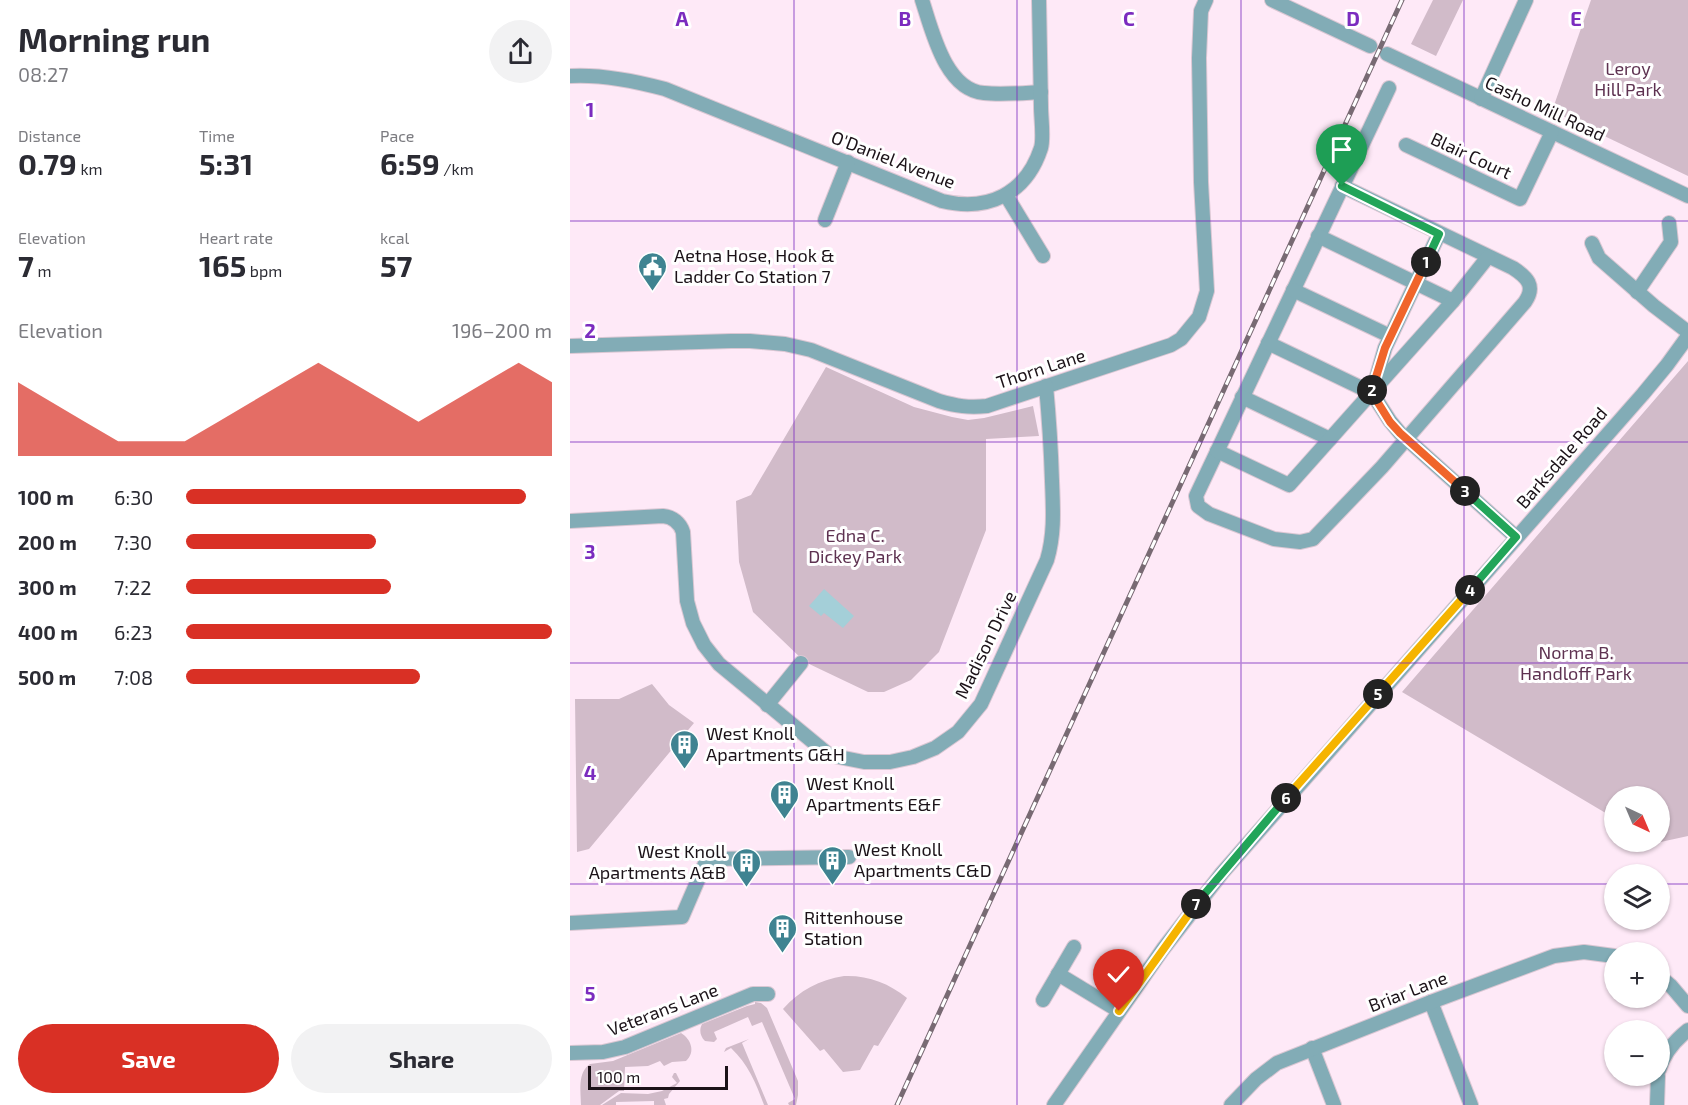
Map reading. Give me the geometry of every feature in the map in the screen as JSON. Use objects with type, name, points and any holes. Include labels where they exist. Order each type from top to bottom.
[{"type":"street","points":[[922,0],[940,54],[955,77],[968,88],[982,93],[1041,92]]},
{"type":"street","name":"O'Daniel Avenue","points":[[570,76],[603,77],[665,89],[942,201],[971,205],[984,203],[1006,195],[1029,175],[1042,146],[1039,0]]},
{"type":"street","name":"Thorn Lane","points":[[570,346],[740,341],[785,344],[824,354],[939,401],[972,408],[987,406],[1171,345],[1181,339],[1199,317],[1207,291],[1201,182],[1199,58],[1201,11],[1206,0]]},
{"type":"street","points":[[1272,0],[1370,46]]},
{"type":"street","points":[[1480,99],[1526,0]]},
{"type":"street","name":"Casho Mill Road","points":[[1387,54],[1688,196]]},
{"type":"street","points":[[1342,186],[1521,273],[1529,283],[1530,295],[1406,439],[1325,528],[1313,539],[1300,542],[1274,538],[1209,514],[1198,506],[1196,496],[1318,236],[1389,88]]},
{"type":"street","name":"Blair Court","points":[[1406,145],[1520,199],[1552,132]]},
{"type":"street","points":[[825,220],[848,162]]},
{"type":"street","points":[[1006,195],[1043,256]]},
{"type":"street","points":[[1637,292],[1671,242],[1669,223]]},
{"type":"street","points":[[1372,393],[1390,336],[1439,234]]},
{"type":"street","points":[[1318,236],[1454,301]]},
{"type":"street","points":[[1592,243],[1599,258],[1688,334]]},
{"type":"street","points":[[1217,451],[1290,485],[1454,301],[1488,258]]},
{"type":"street","points":[[1293,290],[1390,336]]},
{"type":"street","name":"Barksdale Road","points":[[1054,1105],[1175,932],[1234,858],[1655,380],[1688,334]]},
{"type":"street","points":[[1268,343],[1372,393],[1390,422],[1406,439],[1516,537]]},
{"type":"street","name":"Madison Drive","points":[[570,521],[663,516],[672,519],[683,532],[687,601],[693,623],[704,645],[719,664],[829,755],[864,762],[890,762],[913,757],[935,748],[958,732],[981,704],[1047,560],[1052,543],[1053,514],[1046,386]]},
{"type":"street","points":[[1242,398],[1330,439]]},
{"type":"street","points":[[767,705],[801,663]]},
{"type":"street","points":[[570,923],[682,917],[707,859],[849,857]]},
{"type":"street","points":[[1043,1000],[1074,947]]},
{"type":"street","name":"Briar Lane","points":[[1231,1105],[1266,1070],[1291,1056],[1554,956],[1584,952],[1604,955]]},
{"type":"street","points":[[1058,974],[1119,1011]]},
{"type":"street","points":[[1670,985],[1688,1006]]},
{"type":"street","name":"Veterans Lane","points":[[570,1053],[603,1052],[625,1047],[753,994],[768,994]]},
{"type":"street","points":[[1431,1002],[1471,1105]]},
{"type":"street","points":[[1670,1047],[1688,1030]]},
{"type":"street","points":[[1312,1048],[1334,1105]]},
{"type":"street","points":[[1657,1105],[1658,1086]]},
{"type":"green space","points":[[1433,0],[1463,0],[1436,56],[1411,44]]},
{"type":"green space","name":"Leroy Hill Park","points":[[1591,0],[1688,0],[1688,176],[1552,111]]},
{"type":"green space","name":"Norma B. Handloff Park","points":[[1688,361],[1688,836],[1670,840],[1670,786],[1604,786],[1604,812],[1402,692]]},
{"type":"green space","name":"Edna C. Dickey Park","points":[[826,367],[914,407],[952,417],[968,420],[984,418],[1033,406],[1039,436],[986,439],[986,530],[939,652],[911,680],[884,692],[868,692],[805,662],[753,612],[739,562],[736,501],[751,495]]},
{"type":"green space","points":[[652,684],[669,705],[694,723],[589,849],[577,852],[575,699],[619,699]]},
{"type":"green space","points":[[844,976],[877,981],[907,998],[878,1046],[874,1045],[860,1070],[843,1072],[824,1049],[820,1051],[783,1009],[796,996],[810,987]]},
{"type":"green space","points":[[755,1002],[767,1008],[798,1081],[796,1105],[788,1103],[795,1099],[762,1022],[752,1026],[748,1017],[714,1032],[717,1039],[714,1042],[705,1041],[701,1035],[702,1024],[755,1004]]},
{"type":"green space","points":[[681,1033],[691,1046],[691,1054],[686,1061],[672,1062],[664,1066],[660,1061],[648,1066],[625,1067],[624,1091],[619,1091],[600,1105],[581,1105],[581,1077],[590,1064],[613,1061]]},
{"type":"green space","points":[[749,1039],[742,1043],[768,1105],[764,1105],[751,1074],[737,1054],[731,1048],[724,1052],[726,1048]]},
{"type":"green space","points":[[674,1073],[680,1081],[668,1098],[664,1099],[666,1105],[654,1105],[654,1101],[616,1102],[616,1105],[602,1105],[621,1093],[648,1094],[662,1091],[677,1083],[672,1077]]},
{"type":"water","points":[[824,589],[854,616],[843,628],[824,613],[821,616],[809,606]]},
{"type":"railway","points":[[897,1105],[1402,0]]},
{"type":"place","name":"Aetna Hose, Hook & Ladder Co Station 7","points":[[653,292]]},
{"type":"place","name":"West Knoll Apartments G&H","points":[[685,770]]},
{"type":"place","name":"West Knoll Apartments E&F","points":[[785,820]]},
{"type":"place","name":"West Knoll Apartments C&D","points":[[833,886]]},
{"type":"place","name":"West Knoll Apartments A&B","points":[[747,888]]},
{"type":"place","name":"Rittenhouse Station","points":[[783,954]]},
{"type":"route","points":[[1119,1011],[1193,908],[1234,858],[1516,537],[1400,433],[1390,422],[1372,393],[1390,336],[1439,234],[1342,186]]}]
